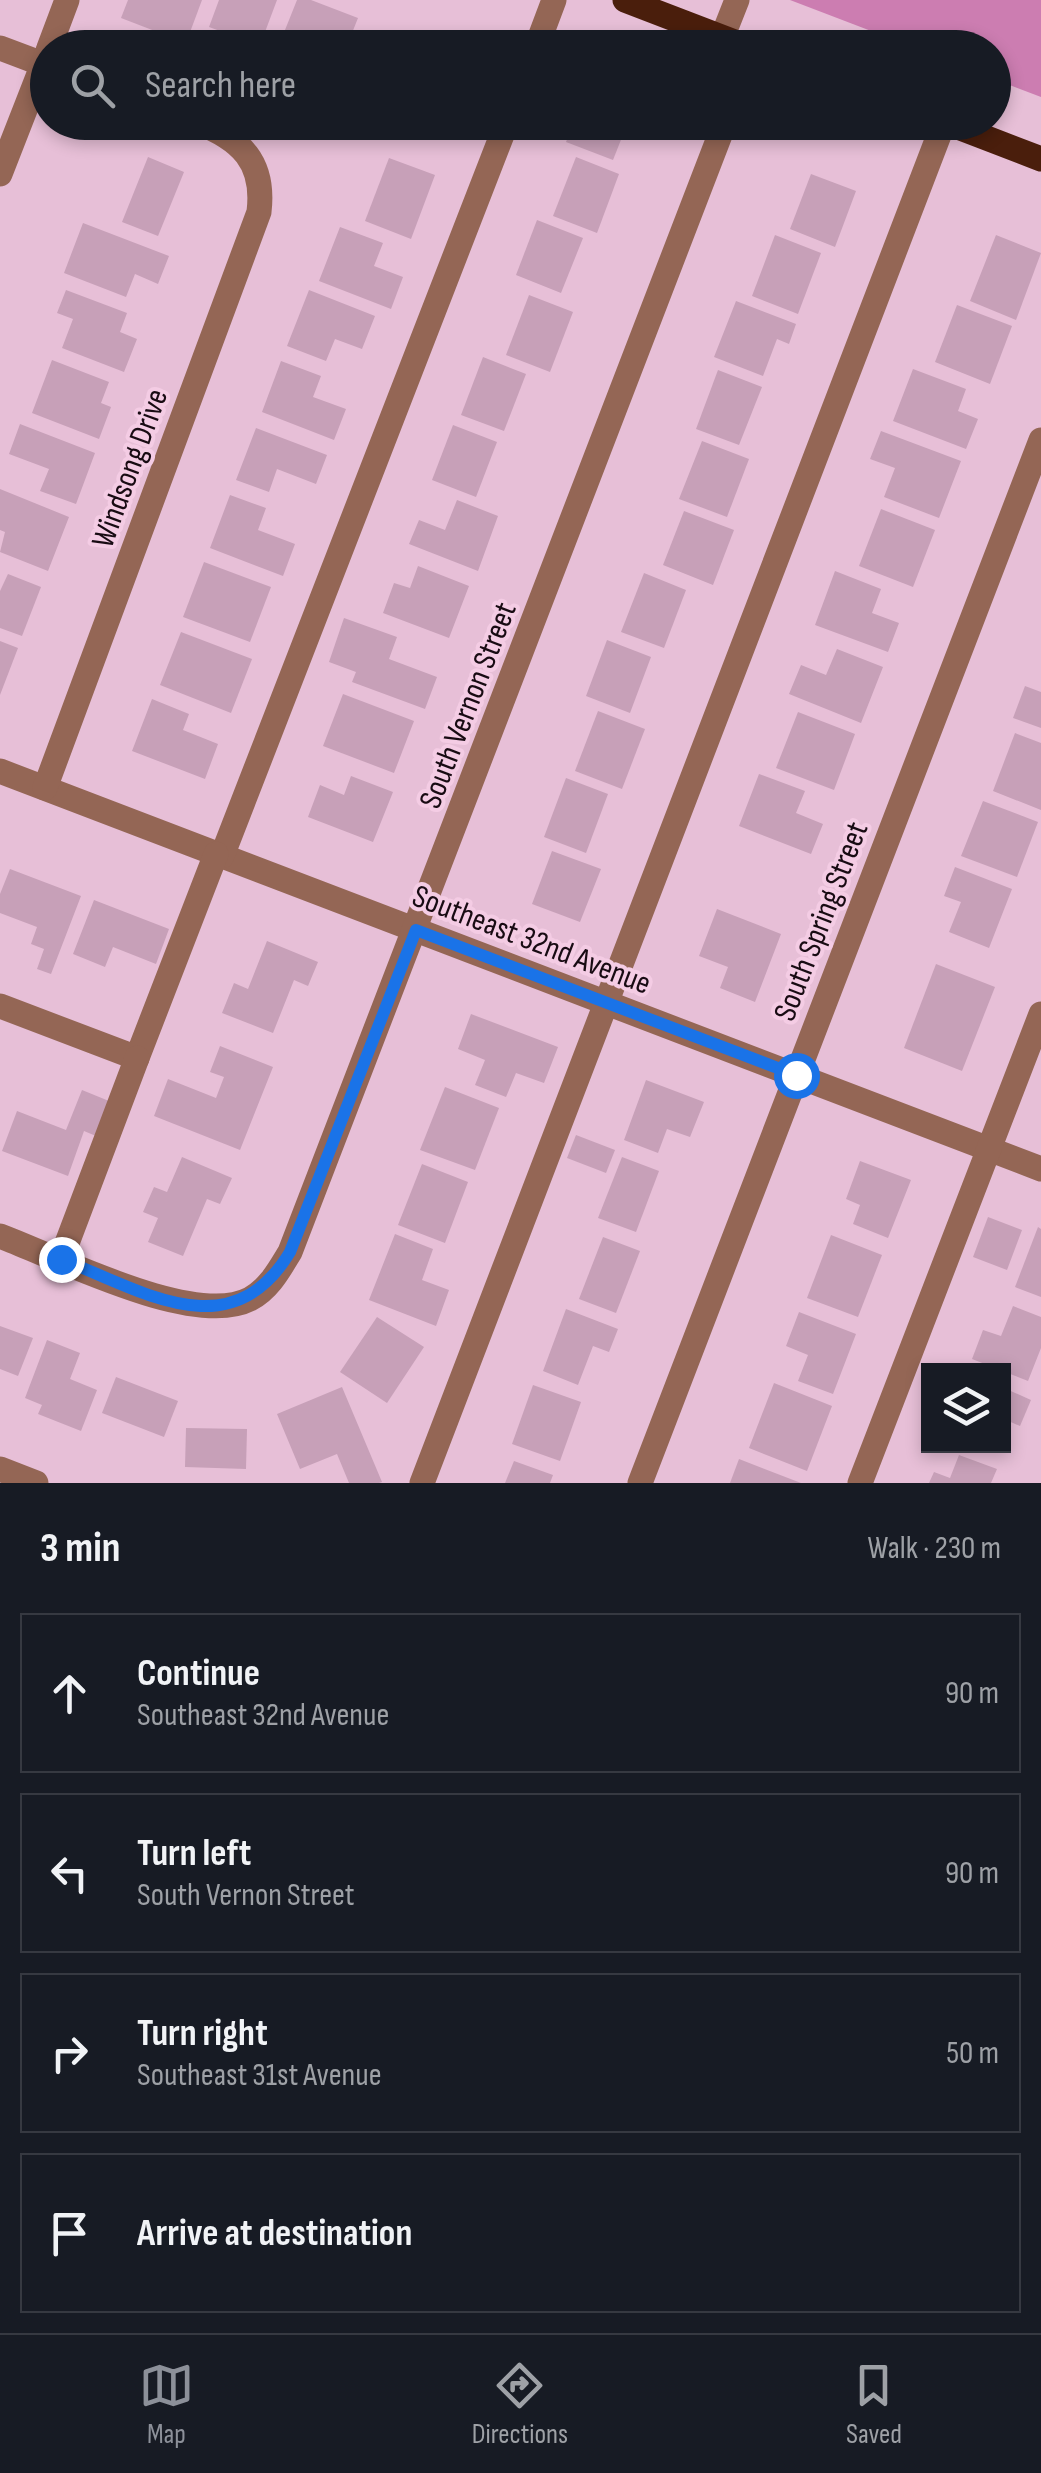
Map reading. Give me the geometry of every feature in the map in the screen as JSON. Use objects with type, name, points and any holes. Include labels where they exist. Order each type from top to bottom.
[{"type":"main road","points":[[624,0],[701,30]]},
{"type":"main road","points":[[990,140],[1041,160]]},
{"type":"street","points":[[56,30],[67,0]]},
{"type":"street","points":[[543,30],[554,0]]},
{"type":"street","points":[[725,30],[737,0]]},
{"type":"street","points":[[0,48],[30,54]]},
{"type":"street","points":[[0,174],[30,98]]},
{"type":"street","name":"Windsong Drive","points":[[44,788],[259,212],[258,168],[244,146],[232,140]]},
{"type":"street","points":[[0,1236],[61,1259],[499,140]]},
{"type":"street","name":"South Vernon Street","points":[[61,1259],[181,1305],[216,1308],[250,1298],[273,1280],[290,1252],[718,140]]},
{"type":"street","points":[[422,1483],[937,140]]},
{"type":"street","name":"South Spring Street","points":[[640,1483],[1041,440]]},
{"type":"street","name":"Southeast 32nd Avenue","points":[[0,771],[1041,1169]]},
{"type":"street","points":[[0,1006],[137,1058]]},
{"type":"street","points":[[860,1483],[1041,1014]]},
{"type":"street","points":[[0,1469],[36,1483]]},
{"type":"shaded area","points":[[790,0],[1041,0],[1041,97],[1011,86],[1011,30],[869,30]]},
{"type":"building","points":[[128,0],[202,0],[191,30],[152,30],[121,18]]},
{"type":"building","points":[[219,0],[277,0],[266,30],[209,27]]},
{"type":"building","points":[[297,0],[311,0],[358,18],[353,30],[285,30]]},
{"type":"building","points":[[567,140],[621,140],[613,160]]},
{"type":"building","points":[[148,157],[184,172],[158,236],[122,222]]},
{"type":"building","points":[[576,157],[619,174],[597,233],[553,216]]},
{"type":"building","points":[[389,158],[435,175],[411,239],[365,221]]},
{"type":"building","points":[[811,174],[856,191],[835,247],[790,229]]},
{"type":"building","points":[[537,220],[583,238],[561,293],[516,275]]},
{"type":"building","points":[[83,223],[169,256],[158,284],[135,274],[126,297],[64,273]]},
{"type":"building","points":[[340,227],[383,243],[374,266],[403,277],[391,309],[319,281]]},
{"type":"building","points":[[775,235],[821,253],[798,314],[752,296]]},
{"type":"building","points":[[996,235],[1041,253],[1016,320],[970,301]]},
{"type":"building","points":[[66,290],[127,313],[120,332],[137,339],[124,372],[62,348],[73,319],[57,313]]},
{"type":"building","points":[[309,290],[375,316],[362,349],[335,339],[326,361],[287,346]]},
{"type":"building","points":[[529,295],[573,312],[550,372],[506,355]]},
{"type":"building","points":[[736,301],[796,324],[789,344],[777,339],[763,376],[714,357]]},
{"type":"building","points":[[957,305],[1012,326],[990,384],[935,362]]},
{"type":"building","points":[[483,357],[526,374],[504,431],[461,415]]},
{"type":"building","points":[[52,360],[109,382],[101,403],[111,407],[99,439],[32,413]]},
{"type":"building","points":[[281,361],[321,376],[313,397],[346,409],[334,440],[262,412]]},
{"type":"building","points":[[913,369],[966,389],[958,411],[978,419],[966,449],[893,421]]},
{"type":"building","points":[[718,370],[762,387],[739,445],[696,429]]},
{"type":"building","points":[[20,424],[95,453],[76,504],[40,491],[49,469],[9,454]]},
{"type":"building","points":[[453,425],[497,442],[476,497],[432,480]]},
{"type":"building","points":[[256,428],[327,455],[316,484],[277,469],[269,492],[236,480]]},
{"type":"building","points":[[881,431],[961,461],[939,518],[884,497],[895,468],[870,459]]},
{"type":"building","points":[[702,441],[749,459],[727,517],[679,499]]},
{"type":"building","points":[[0,489],[69,517],[48,571],[0,552],[5,532],[0,530]]},
{"type":"building","points":[[230,495],[266,508],[258,530],[295,544],[283,576],[210,548]]},
{"type":"building","points":[[457,500],[498,516],[478,571],[409,544],[419,520],[445,530]]},
{"type":"building","points":[[881,509],[935,530],[913,587],[859,566]]},
{"type":"building","points":[[684,511],[734,530],[713,585],[663,565]]},
{"type":"building","points":[[204,562],[271,587],[250,642],[183,617]]},
{"type":"building","points":[[418,566],[469,586],[449,638],[383,613],[394,583],[410,588]]},
{"type":"building","points":[[835,571],[881,589],[872,613],[899,623],[888,652],[815,625]]},
{"type":"building","points":[[644,573],[686,590],[664,648],[621,632]]},
{"type":"building","points":[[8,574],[41,587],[22,636],[0,628],[0,591]]},
{"type":"building","points":[[344,618],[397,637],[389,659],[437,677],[425,709],[352,682],[356,672],[329,662]]},
{"type":"building","points":[[181,632],[252,659],[231,713],[160,685]]},
{"type":"building","points":[[607,640],[651,657],[630,713],[586,696]]},
{"type":"building","points":[[0,641],[18,648],[0,695]]},
{"type":"building","points":[[837,649],[883,667],[861,723],[789,694],[801,665],[826,675]]},
{"type":"building","points":[[1025,686],[1041,692],[1041,728],[1013,718]]},
{"type":"building","points":[[343,694],[414,721],[394,773],[323,746]]},
{"type":"building","points":[[152,699],[189,714],[183,730],[218,744],[205,779],[132,751]]},
{"type":"building","points":[[598,711],[645,729],[622,789],[575,771]]},
{"type":"building","points":[[798,712],[855,734],[834,790],[776,768]]},
{"type":"building","points":[[1015,733],[1041,743],[1041,810],[993,791]]},
{"type":"building","points":[[759,774],[805,791],[796,813],[823,824],[811,854],[739,826]]},
{"type":"building","points":[[351,776],[393,792],[373,842],[308,817],[320,785],[344,795]]},
{"type":"building","points":[[566,778],[608,794],[586,853],[544,837]]},
{"type":"building","points":[[983,801],[1038,822],[1017,877],[961,856]]},
{"type":"building","points":[[552,851],[601,869],[580,922],[532,904]]},
{"type":"building","points":[[955,867],[1012,889],[989,948],[949,932],[961,902],[944,896]]},
{"type":"building","points":[[10,869],[81,896],[51,974],[37,969],[44,949],[31,944],[37,927],[0,913],[0,894]]},
{"type":"building","points":[[94,900],[169,929],[156,964],[113,947],[105,967],[73,954]]},
{"type":"building","points":[[717,909],[781,934],[755,1002],[720,988],[728,967],[699,956]]},
{"type":"building","points":[[267,941],[318,962],[308,986],[294,980],[273,1033],[222,1013],[234,983],[248,989]]},
{"type":"building","points":[[936,964],[995,987],[962,1071],[904,1048]]},
{"type":"building","points":[[471,1014],[558,1047],[544,1083],[516,1073],[506,1097],[475,1085],[485,1060],[458,1049]]},
{"type":"building","points":[[220,1046],[273,1067],[240,1150],[154,1116],[168,1079],[216,1098],[224,1077],[210,1072]]},
{"type":"building","points":[[646,1080],[704,1102],[690,1137],[667,1129],[658,1153],[624,1140]]},
{"type":"building","points":[[445,1087],[499,1108],[475,1170],[420,1150]]},
{"type":"building","points":[[82,1090],[109,1101],[96,1136],[84,1131],[68,1176],[2,1151],[17,1111],[66,1130]]},
{"type":"building","points":[[576,1135],[615,1150],[606,1173],[567,1158]]},
{"type":"building","points":[[182,1157],[232,1178],[220,1204],[207,1199],[183,1256],[148,1242],[158,1218],[143,1212],[154,1187],[167,1192]]},
{"type":"building","points":[[622,1157],[659,1171],[636,1232],[598,1218]]},
{"type":"building","points":[[860,1161],[911,1180],[888,1238],[853,1224],[860,1205],[846,1199]]},
{"type":"building","points":[[422,1164],[468,1182],[445,1243],[398,1225]]},
{"type":"building","points":[[988,1217],[1022,1230],[1007,1270],[973,1257]]},
{"type":"building","points":[[1038,1227],[1041,1229],[1041,1297],[1015,1287]]},
{"type":"building","points":[[395,1234],[433,1249],[422,1280],[449,1290],[436,1326],[369,1300]]},
{"type":"building","points":[[831,1235],[882,1255],[858,1317],[807,1298]]},
{"type":"building","points":[[603,1237],[640,1251],[616,1313],[579,1299]]},
{"type":"building","points":[[1013,1306],[1041,1317],[1041,1348],[1028,1381],[1011,1374],[1011,1363],[972,1359],[983,1330],[1001,1336]]},
{"type":"building","points":[[566,1309],[618,1329],[609,1352],[593,1346],[578,1385],[543,1371]]},
{"type":"building","points":[[799,1312],[856,1334],[833,1394],[798,1381],[808,1355],[786,1346]]},
{"type":"building","points":[[377,1317],[424,1347],[387,1403],[340,1372]]},
{"type":"building","points":[[0,1326],[33,1338],[18,1376],[0,1369]]},
{"type":"building","points":[[47,1340],[80,1353],[70,1379],[97,1390],[81,1431],[38,1414],[42,1405],[25,1398]]},
{"type":"building","points":[[116,1377],[178,1401],[164,1437],[102,1413]]},
{"type":"building","points":[[774,1383],[832,1406],[807,1471],[749,1448]]},
{"type":"building","points":[[533,1385],[581,1402],[560,1461],[512,1444]]},
{"type":"building","points":[[342,1387],[382,1482],[349,1483],[337,1454],[300,1469],[277,1414]]},
{"type":"building","points":[[1011,1391],[1031,1400],[1020,1426],[1011,1422]]},
{"type":"building","points":[[186,1428],[247,1429],[246,1469],[185,1467]]},
{"type":"building","points":[[959,1455],[997,1469],[991,1483],[929,1483],[934,1472],[950,1478]]},
{"type":"building","points":[[739,1459],[801,1483],[730,1483]]},
{"type":"building","points":[[514,1461],[553,1475],[550,1483],[505,1483]]},
{"type":"route","points":[[61,1259],[181,1305],[216,1308],[250,1298],[273,1280],[290,1252],[416,930],[796,1075]]}]
